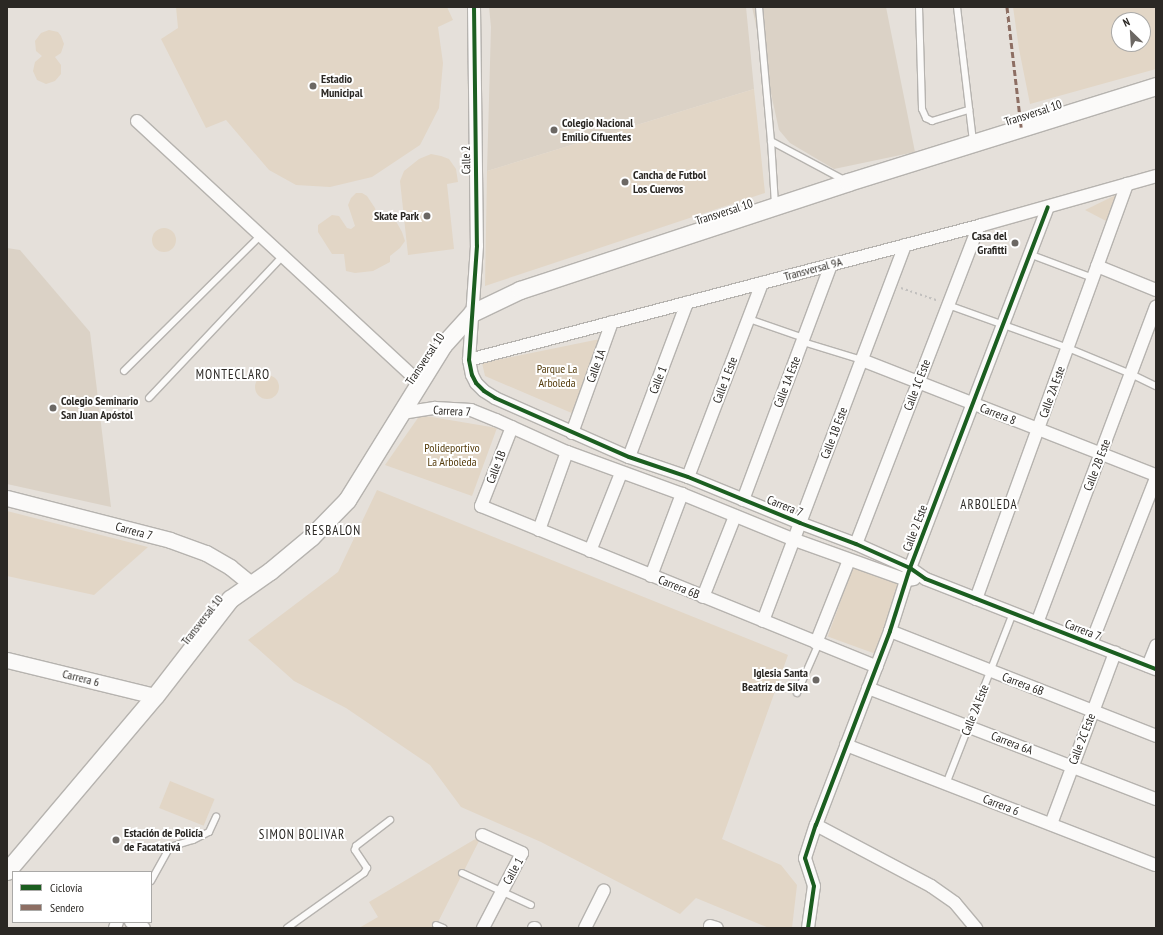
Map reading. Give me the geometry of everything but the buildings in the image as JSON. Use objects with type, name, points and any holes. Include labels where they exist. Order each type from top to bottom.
[{"type":"main road","name":"Transversal 10","points":[[9,872],[155,696],[230,599],[270,571],[311,537],[347,500],[443,345],[472,313],[520,290],[972,142],[1156,86]]},
{"type":"street","name":"Calle 2","points":[[472,313],[477,246],[474,7]]},
{"type":"street","points":[[137,121],[420,383]]},
{"type":"street","name":"Transversal 9A","points":[[469,360],[979,226],[1156,176]]},
{"type":"street","name":"Calle 2A Este","points":[[976,599],[1127,184]]},
{"type":"street","name":"Calle 2 Este","points":[[808,928],[814,886],[806,858],[816,825],[890,631],[908,574],[1048,206]]},
{"type":"street","name":"Calle 1C Este","points":[[856,544],[979,226]]},
{"type":"street","name":"Calle 1B Este","points":[[763,621],[905,245]]},
{"type":"street","name":"Calle 1A Este","points":[[743,500],[831,265]]},
{"type":"street","points":[[1095,272],[1156,290]]},
{"type":"street","name":"Calle 1 Este","points":[[688,477],[762,283]]},
{"type":"street","name":"Calle 1","points":[[629,457],[687,303]]},
{"type":"street","name":"Calle 2B Este","points":[[1037,623],[1156,307]]},
{"type":"street","name":"Carrera 7","points":[[472,313],[469,360],[472,375],[476,383],[494,398],[629,457],[688,477],[800,523],[856,544],[908,574]]},
{"type":"street","name":"Calle 1A","points":[[572,433],[612,322]]},
{"type":"street","name":"Carrera 8","points":[[862,360],[1156,477]]},
{"type":"street","name":"Carrera 7","points":[[402,413],[435,408],[471,410],[567,452],[621,473],[682,494],[794,540],[849,560],[926,579],[1152,668]]},
{"type":"street","name":"Calle 1B","points":[[481,506],[512,427]]},
{"type":"street","points":[[538,530],[567,452]]},
{"type":"street","points":[[590,551],[621,473]]},
{"type":"street","points":[[1091,644],[1156,477]]},
{"type":"street","points":[[651,576],[682,494]]},
{"type":"street","name":"Carrera 7","points":[[7,498],[170,540],[206,553],[230,567],[251,584]]},
{"type":"street","name":"Carrera 6B","points":[[481,506],[876,667]]},
{"type":"street","points":[[703,597],[735,516]]},
{"type":"street","points":[[818,643],[849,560]]},
{"type":"street","name":"Carrera 6B","points":[[890,631],[1156,736]]},
{"type":"street","points":[[1152,668],[1156,646]]},
{"type":"street","name":"Calle 2C Este","points":[[1051,824],[1115,653]]},
{"type":"street","name":"Carrera 6","points":[[7,660],[155,696]]},
{"type":"street","name":"Carrera 6A","points":[[868,688],[1156,798]]},
{"type":"street","name":"Carrera 6","points":[[846,745],[1156,865]]},
{"type":"street","points":[[816,825],[931,886],[955,903],[976,928]]},
{"type":"street","name":"Calle 1","points":[[482,835],[522,853],[482,928]]},
{"type":"street","points":[[585,928],[604,890]]},
{"type":"street","points":[[133,923],[144,928]]},
{"type":"lane","points":[[758,7],[771,141],[775,206]]},
{"type":"lane","points":[[919,7],[922,108],[926,118],[932,121],[969,110]]},
{"type":"lane","points":[[956,7],[972,142]]},
{"type":"lane","points":[[771,141],[848,182]]},
{"type":"lane","points":[[124,371],[261,235]]},
{"type":"lane","points":[[1029,254],[1095,272]]},
{"type":"lane","points":[[149,398],[283,256]]},
{"type":"lane","points":[[948,305],[1068,348],[1156,386]]},
{"type":"lane","points":[[749,320],[862,360]]},
{"type":"lane","name":"Calle 2A Este","points":[[946,784],[1013,613]]},
{"type":"lane","points":[[797,693],[818,643]]},
{"type":"lane","points":[[152,879],[170,846],[193,840],[209,832],[216,816]]},
{"type":"lane","points":[[287,928],[364,874],[367,868],[355,850],[356,846],[390,820]]},
{"type":"lane","points":[[462,873],[502,890],[531,905]]},
{"type":"lane","points":[[436,924],[443,928]]},
{"type":"path","points":[[891,284],[948,305]]},
{"type":"shaded area","name":"Colegio Nacional Emilio Cifuentes","points":[[489,7],[746,7],[754,89],[487,171],[491,27]]},
{"type":"shaded area","points":[[752,7],[886,7],[915,152],[834,169],[790,143],[779,130]]},
{"type":"shaded area","name":"Colegio Seminario San Juan Apóstol","points":[[7,248],[20,250],[90,332],[111,507],[7,484]]},
{"type":"green space","name":"Estadio Municipal","points":[[176,7],[447,7],[453,20],[438,27],[443,63],[439,108],[420,145],[372,177],[330,187],[296,185],[269,170],[226,120],[206,128],[161,39],[178,28]]},
{"type":"green space","points":[[1013,7],[1156,7],[1156,69],[1030,104],[1019,49]]},
{"type":"green space","points":[[49,30],[58,32],[64,44],[61,53],[55,57],[61,65],[61,74],[55,81],[46,84],[37,80],[33,71],[35,62],[42,56],[36,51],[35,41],[41,33]]},
{"type":"green space","name":"Cancha de Futbol Los Cuervos","points":[[754,89],[765,193],[485,286],[487,171]]},
{"type":"green space","name":"Skate Park","points":[[431,154],[449,159],[456,169],[458,182],[447,184],[454,249],[408,255],[400,181],[404,171],[419,159]]},
{"type":"green space","points":[[1122,192],[1108,222],[1085,210]]},
{"type":"green space","points":[[356,193],[362,193],[367,196],[375,208],[377,216],[388,212],[392,214],[402,232],[405,241],[400,248],[390,256],[390,262],[373,271],[355,273],[346,271],[344,254],[332,254],[318,232],[318,225],[332,215],[339,216],[347,228],[351,229],[355,226],[348,205],[351,198]]},
{"type":"green space","points":[[164,228],[169,229],[175,235],[175,245],[169,251],[164,252],[159,251],[153,245],[152,240],[153,235],[159,229]]},
{"type":"green space","name":"Parque La Arboleda","points":[[600,339],[574,414],[485,376],[482,363]]},
{"type":"green space","points":[[267,375],[272,376],[278,382],[278,392],[272,398],[267,399],[262,398],[256,392],[255,387],[256,382],[262,376]]},
{"type":"green space","name":"Polideportivo La Arboleda","points":[[420,415],[497,428],[472,496],[385,465]]},
{"type":"green space","points":[[377,490],[788,655],[722,839],[781,865],[797,885],[792,928],[769,928],[696,898],[680,914],[541,842],[461,807],[430,765],[346,708],[294,681],[248,640],[338,572]]},
{"type":"green space","points":[[7,511],[148,547],[94,595],[7,576]]},
{"type":"green space","points":[[853,567],[902,585],[877,654],[828,637]]},
{"type":"green space","points":[[170,781],[215,799],[204,826],[159,808]]},
{"type":"green space","points":[[482,835],[435,928],[359,928],[378,917],[369,902]]},
{"type":"marked path","points":[[1007,7],[1021,127]]},
{"type":"cycle path","points":[[474,7],[477,246],[469,360],[472,375],[476,383],[484,391],[495,398],[629,457],[688,477],[800,523],[856,544],[910,568],[926,579],[1156,669]]},
{"type":"cycle path","points":[[808,928],[814,886],[805,858],[816,825],[890,631],[910,568],[1048,207]]},
{"type":"place","name":"Estadio Municipal","points":[[313,86]]},
{"type":"place","name":"Colegio Nacional Emilio Cifuentes","points":[[554,130]]},
{"type":"place","name":"Cancha de Futbol Los Cuervos","points":[[625,182]]},
{"type":"place","name":"Skate Park","points":[[427,216]]},
{"type":"place","name":"Casa del Grafitti","points":[[1015,243]]},
{"type":"place","name":"Colegio Seminario San Juan Apóstol","points":[[53,408]]},
{"type":"place","name":"Iglesia Santa Beatríz de Silva","points":[[816,680]]},
{"type":"place","name":"Estación de Policía de Facatativá","points":[[116,840]]},
{"type":"district","name":"MONTECLARO","points":[[233,375]]},
{"type":"district","name":"ARBOLEDA","points":[[989,505]]},
{"type":"district","name":"RESBALON","points":[[333,531]]},
{"type":"district","name":"SIMON BOLIVAR","points":[[302,835]]}]
